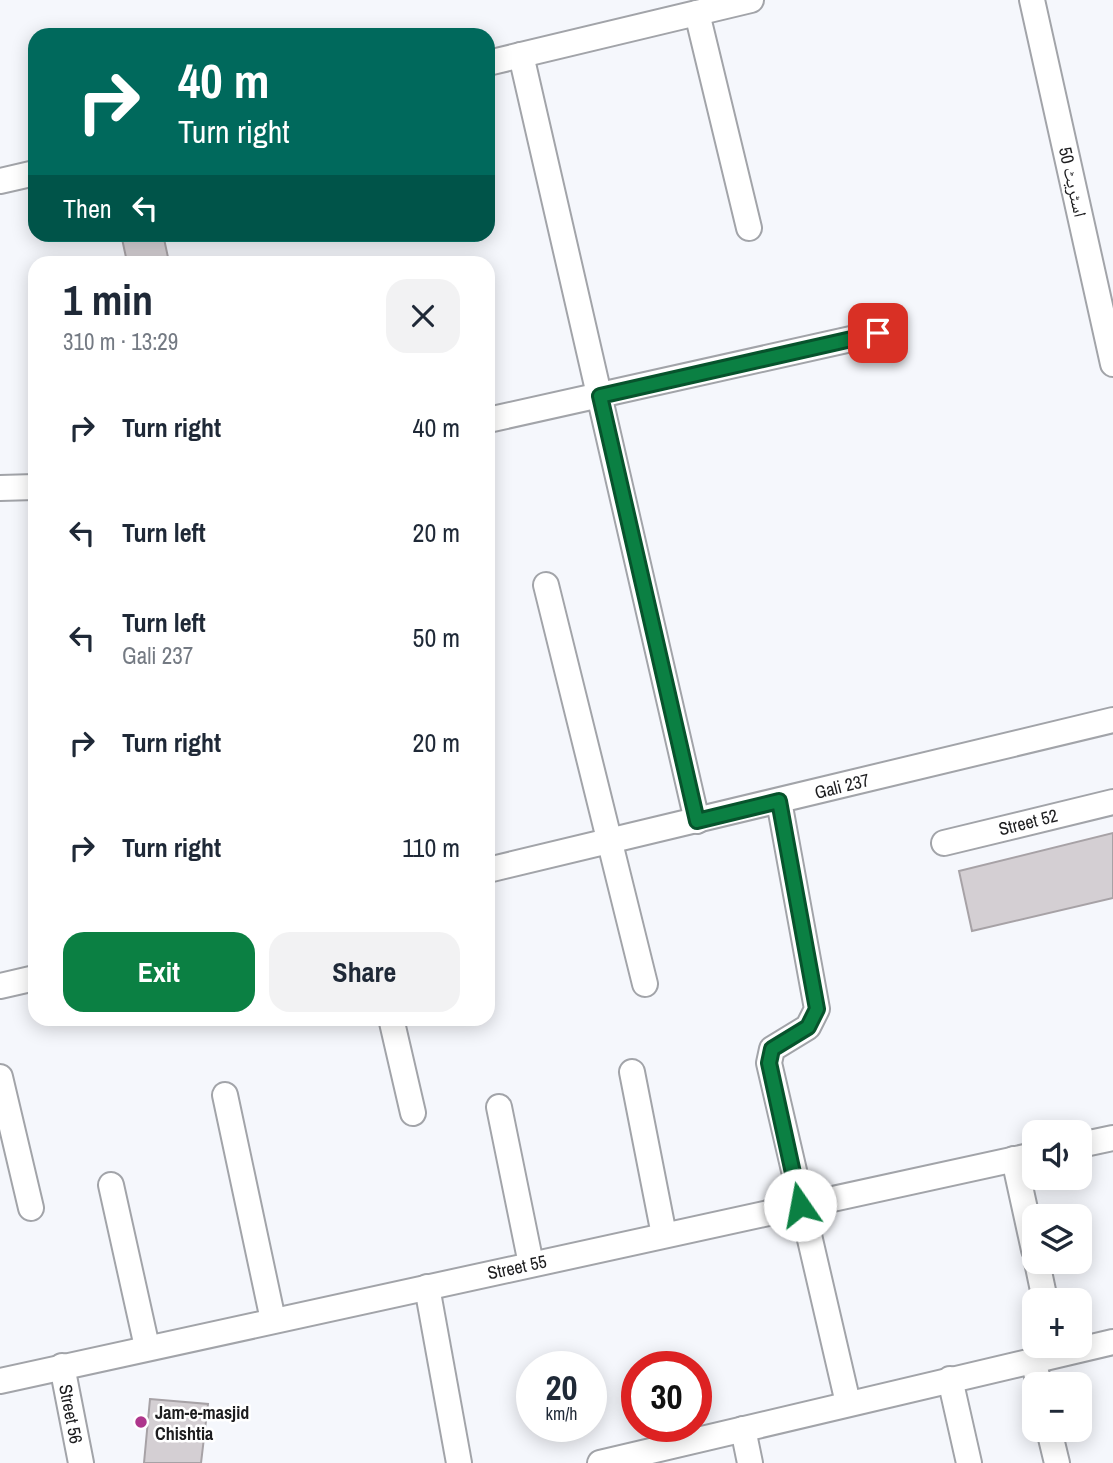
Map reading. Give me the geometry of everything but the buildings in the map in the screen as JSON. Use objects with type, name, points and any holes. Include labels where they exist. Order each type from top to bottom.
[{"type":"street","points":[[495,61],[751,0]]},
{"type":"street","name":"اسٹریٹ 50","points":[[1032,0],[1112,355]]},
{"type":"street","points":[[697,13],[749,228]]},
{"type":"street","points":[[521,55],[697,821]]},
{"type":"street","points":[[0,181],[28,175]]},
{"type":"street","points":[[495,418],[878,333]]},
{"type":"street","points":[[0,488],[28,487]]},
{"type":"street","points":[[545,585],[645,985]]},
{"type":"street","name":"Gali 237","points":[[495,868],[1113,720]]},
{"type":"street","points":[[779,801],[817,1009],[808,1027],[772,1049],[769,1063],[848,1403]]},
{"type":"street","name":"Street 52","points":[[944,843],[1113,802]]},
{"type":"street","points":[[0,986],[28,980]]},
{"type":"street","points":[[393,1026],[413,1113]]},
{"type":"street","points":[[632,1072],[664,1235]]},
{"type":"street","points":[[0,1077],[31,1208]]},
{"type":"street","points":[[225,1095],[273,1320]]},
{"type":"street","points":[[499,1107],[531,1264]]},
{"type":"street","points":[[1092,1142],[1113,1138]]},
{"type":"street","name":"Street 55","points":[[0,1381],[1022,1157]]},
{"type":"street","points":[[111,1185],[147,1347]]},
{"type":"street","points":[[427,1287],[459,1463]]},
{"type":"street","points":[[1092,1346],[1113,1342]]},
{"type":"street","points":[[600,1463],[1033,1358]]},
{"type":"street","name":"Street 56","points":[[62,1366],[81,1463]]},
{"type":"street","points":[[950,1379],[969,1463]]},
{"type":"street","points":[[743,1429],[750,1463]]},
{"type":"street","points":[[1052,1442],[1056,1463]]},
{"type":"place","name":"Jam-e-masjid Chishtia","points":[[141,1422]]},
{"type":"route","points":[[800,1205],[769,1063],[772,1049],[808,1027],[817,1009],[779,801],[697,821],[600,396],[878,333]]}]
